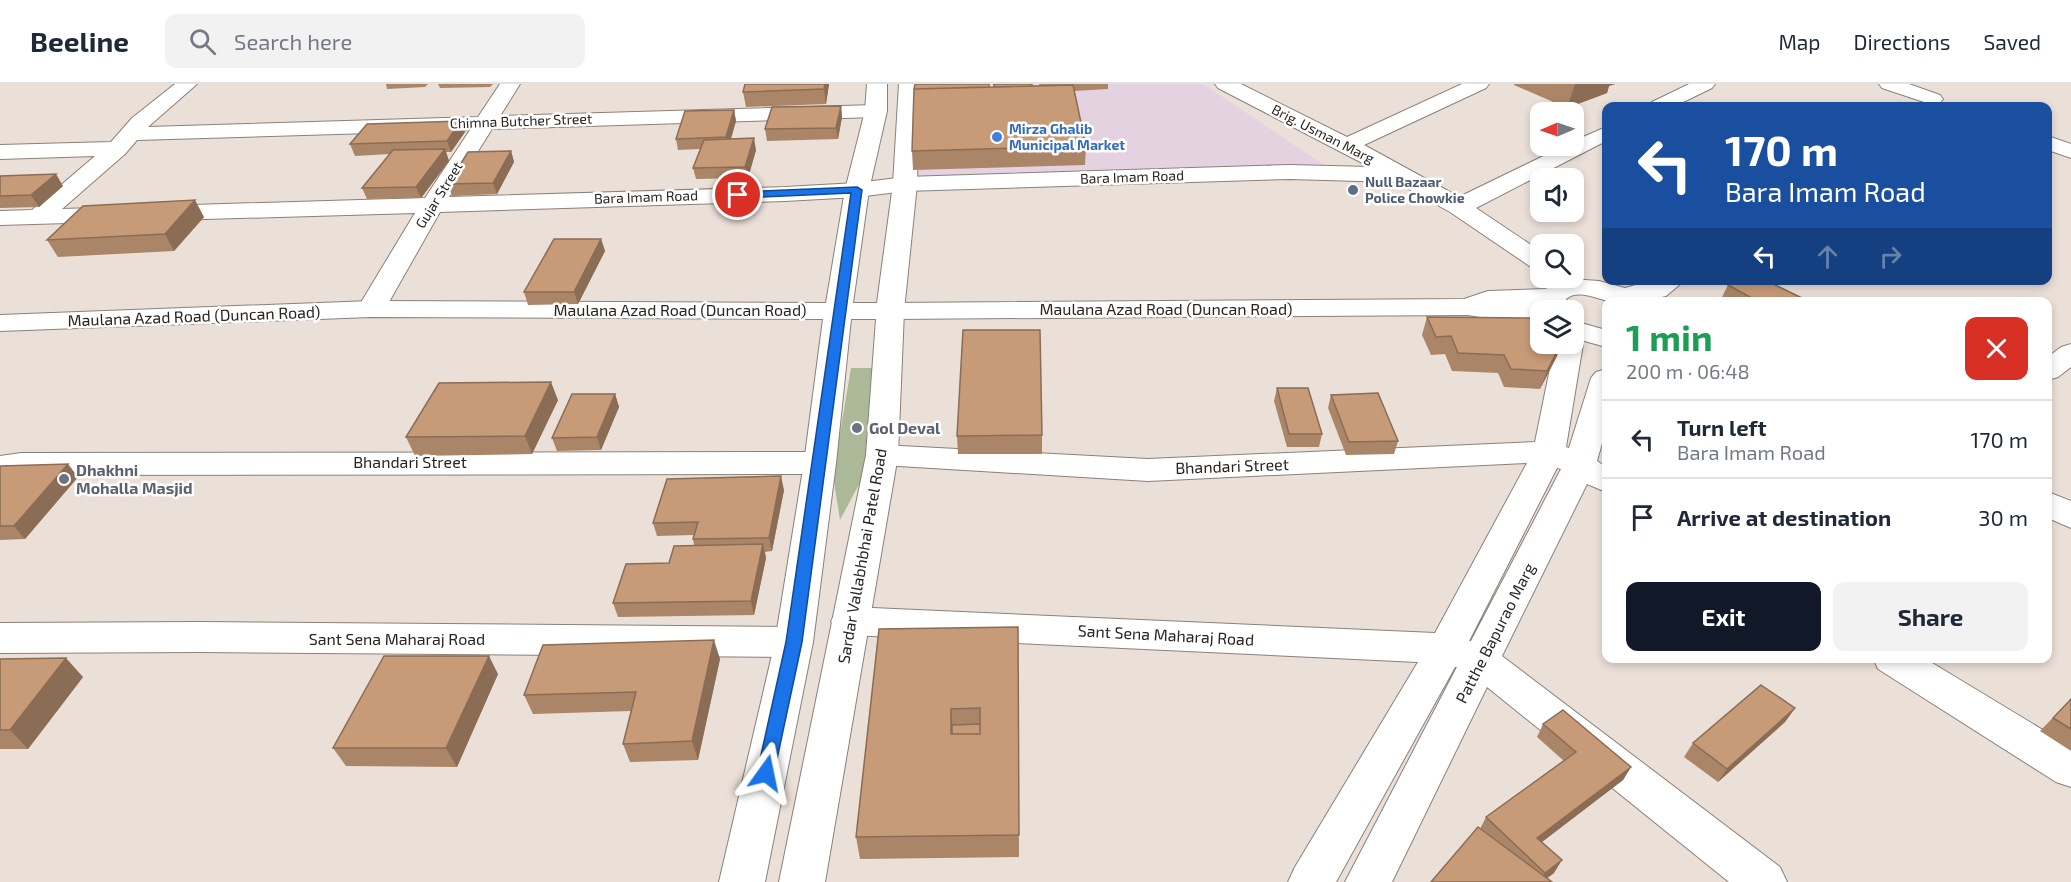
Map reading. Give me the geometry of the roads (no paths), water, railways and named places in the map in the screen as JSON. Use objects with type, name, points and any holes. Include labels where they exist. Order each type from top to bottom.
[{"type":"street","points":[[39,217],[187,84]]},
{"type":"street","name":"Gujar Street","points":[[371,309],[432,205],[510,84]]},
{"type":"street","points":[[742,882],[794,642],[820,463],[838,311],[857,190],[876,111],[877,84]]},
{"type":"street","name":"Sardar Vallabhbhai Patel Road","points":[[802,882],[882,454],[890,311],[905,184],[909,84]]},
{"type":"street","points":[[1347,145],[1479,84]]},
{"type":"street","points":[[1660,84],[1683,94]]},
{"type":"street","points":[[1667,102],[1705,84]]},
{"type":"street","points":[[1889,84],[1933,101]]},
{"type":"street","name":"Brig. Usman Marg","points":[[1241,86],[1459,207],[1530,255]]},
{"type":"street","name":"Chimna Butcher Street","points":[[0,152],[123,142],[487,122],[876,111]]},
{"type":"street","points":[[1459,207],[1602,135]]},
{"type":"street","points":[[2052,145],[2071,151]]},
{"type":"street","name":"Bara Imam Road","points":[[0,218],[857,190],[905,184],[1290,172],[1401,175]]},
{"type":"street","points":[[1637,297],[1664,285]]},
{"type":"street","name":"Maulana Azad Road (Duncan Road)","points":[[0,323],[371,309],[890,311],[1468,307],[1488,299],[1557,297],[1593,287],[1625,297]]},
{"type":"street","points":[[1584,332],[1602,338]]},
{"type":"street","points":[[2052,368],[2071,353]]},
{"type":"street","points":[[1570,354],[1579,466]]},
{"type":"street","name":"Patthe Bapurao Marg","points":[[1368,882],[1463,654],[1579,466],[1602,391]]},
{"type":"street","name":"Bhandari Street","points":[[882,454],[1148,470],[1579,466]]},
{"type":"street","name":"Bhandari Street","points":[[0,467],[21,464],[317,462],[820,463]]},
{"type":"street","points":[[2052,505],[2071,516]]},
{"type":"street","name":"Sant Sena Maharaj Road","points":[[850,621],[1463,654]]},
{"type":"street","name":"Sant Sena Maharaj Road","points":[[0,638],[200,637],[794,642]]},
{"type":"street","points":[[1311,882],[1463,654],[1764,882]]},
{"type":"street","points":[[1900,663],[2071,770]]},
{"type":"place","name":"Mirza Ghalib Municipal Market","points":[[997,137]]},
{"type":"place","name":"Null Bazaar Police Chowkie","points":[[1353,190]]},
{"type":"place","name":"Gol Deval","points":[[857,428]]},
{"type":"place","name":"Dhakhni Mohalla Masjid","points":[[64,479]]}]
